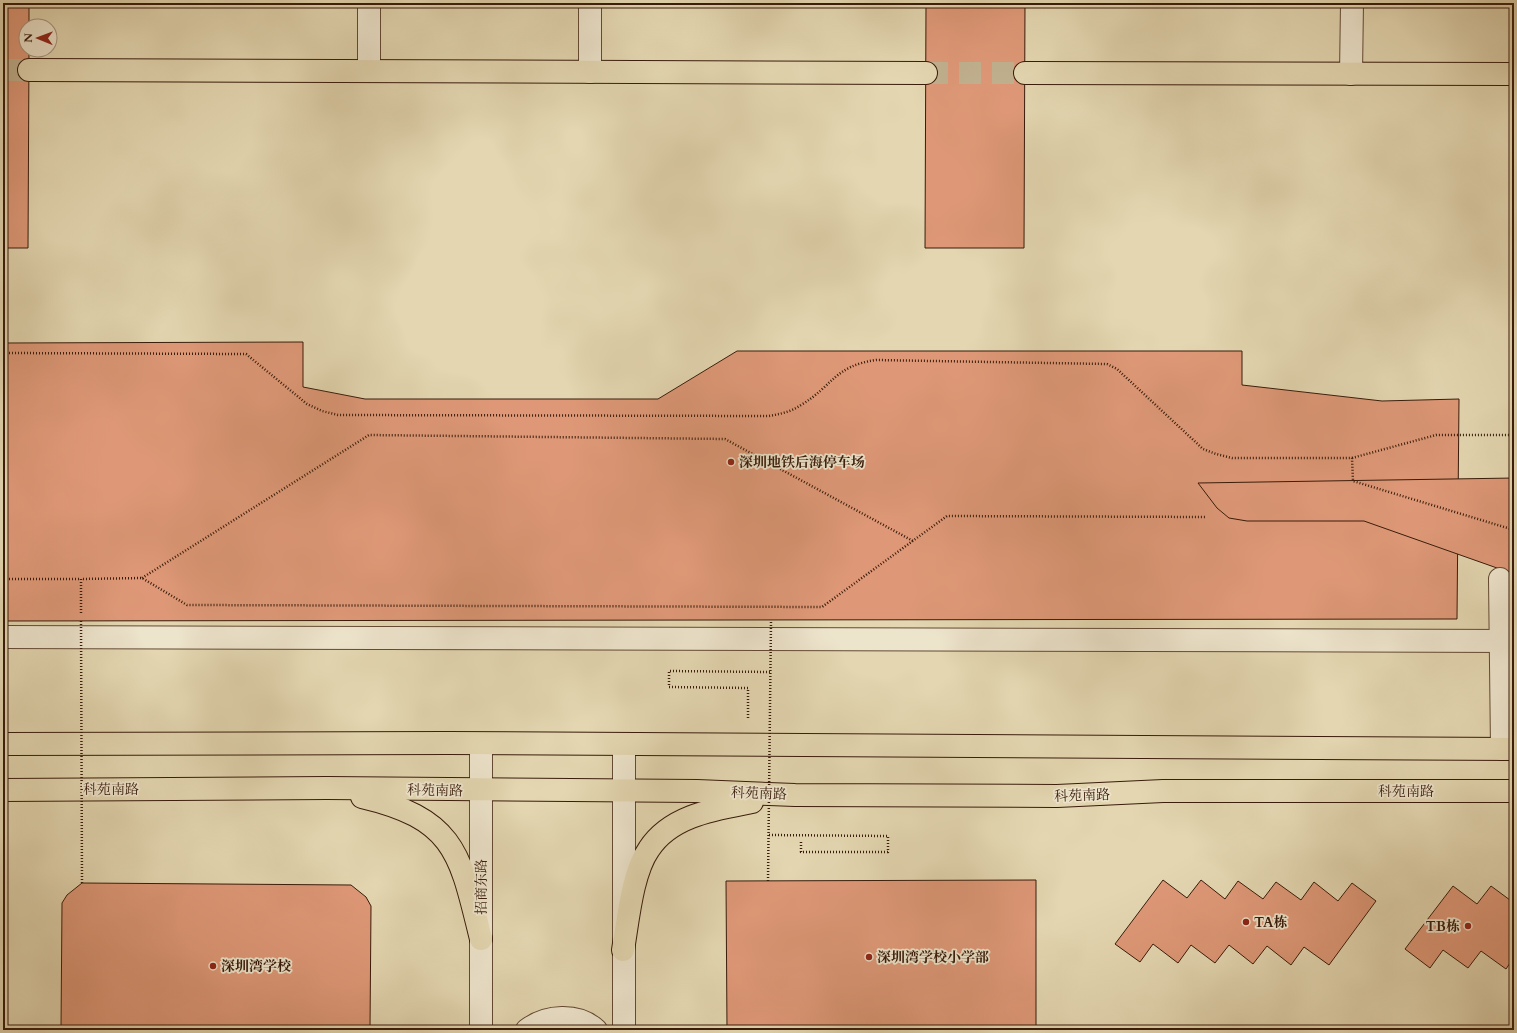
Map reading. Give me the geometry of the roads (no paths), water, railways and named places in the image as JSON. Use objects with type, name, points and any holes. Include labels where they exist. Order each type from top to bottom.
[{"type":"main road","points":[[29,70],[926,72]]},
{"type":"main road","points":[[1025,73],[1514,74]]},
{"type":"main road","points":[[3,744],[481,744],[1508,749]]},
{"type":"main road","points":[[327,788],[380,801],[406,810],[428,823],[442,834],[452,847],[465,875],[481,939]]},
{"type":"main road","name":"科苑南路","points":[[3,790],[327,788],[697,791],[795,795],[1057,796],[1163,791],[1514,791]]},
{"type":"main road","points":[[623,950],[636,879],[648,849],[663,834],[684,820],[713,809],[795,795]]},
{"type":"street","points":[[369,3],[369,71]]},
{"type":"street","points":[[590,3],[590,72]]},
{"type":"street","points":[[1351,74],[1352,3]]},
{"type":"street","points":[[1500,579],[1507,641],[1508,749]]},
{"type":"street","points":[[3,637],[1507,641]]},
{"type":"street","name":"招商东路","points":[[481,744],[481,1030]]},
{"type":"street","points":[[624,745],[624,1030]]},
{"type":"street","points":[[527,1030],[546,1020],[563,1018],[579,1020],[596,1030]]},
{"type":"tunnel","points":[[3,70],[29,70]]},
{"type":"tunnel","points":[[926,73],[1025,73]]},
{"type":"place","name":"深圳地铁后海停车场","points":[[731,462]]},
{"type":"place","name":"TA栋","points":[[1246,922]]},
{"type":"place","name":"TB栋","points":[[1468,926]]},
{"type":"place","name":"深圳湾学校小学部","points":[[869,957]]},
{"type":"place","name":"深圳湾学校","points":[[213,966]]}]
